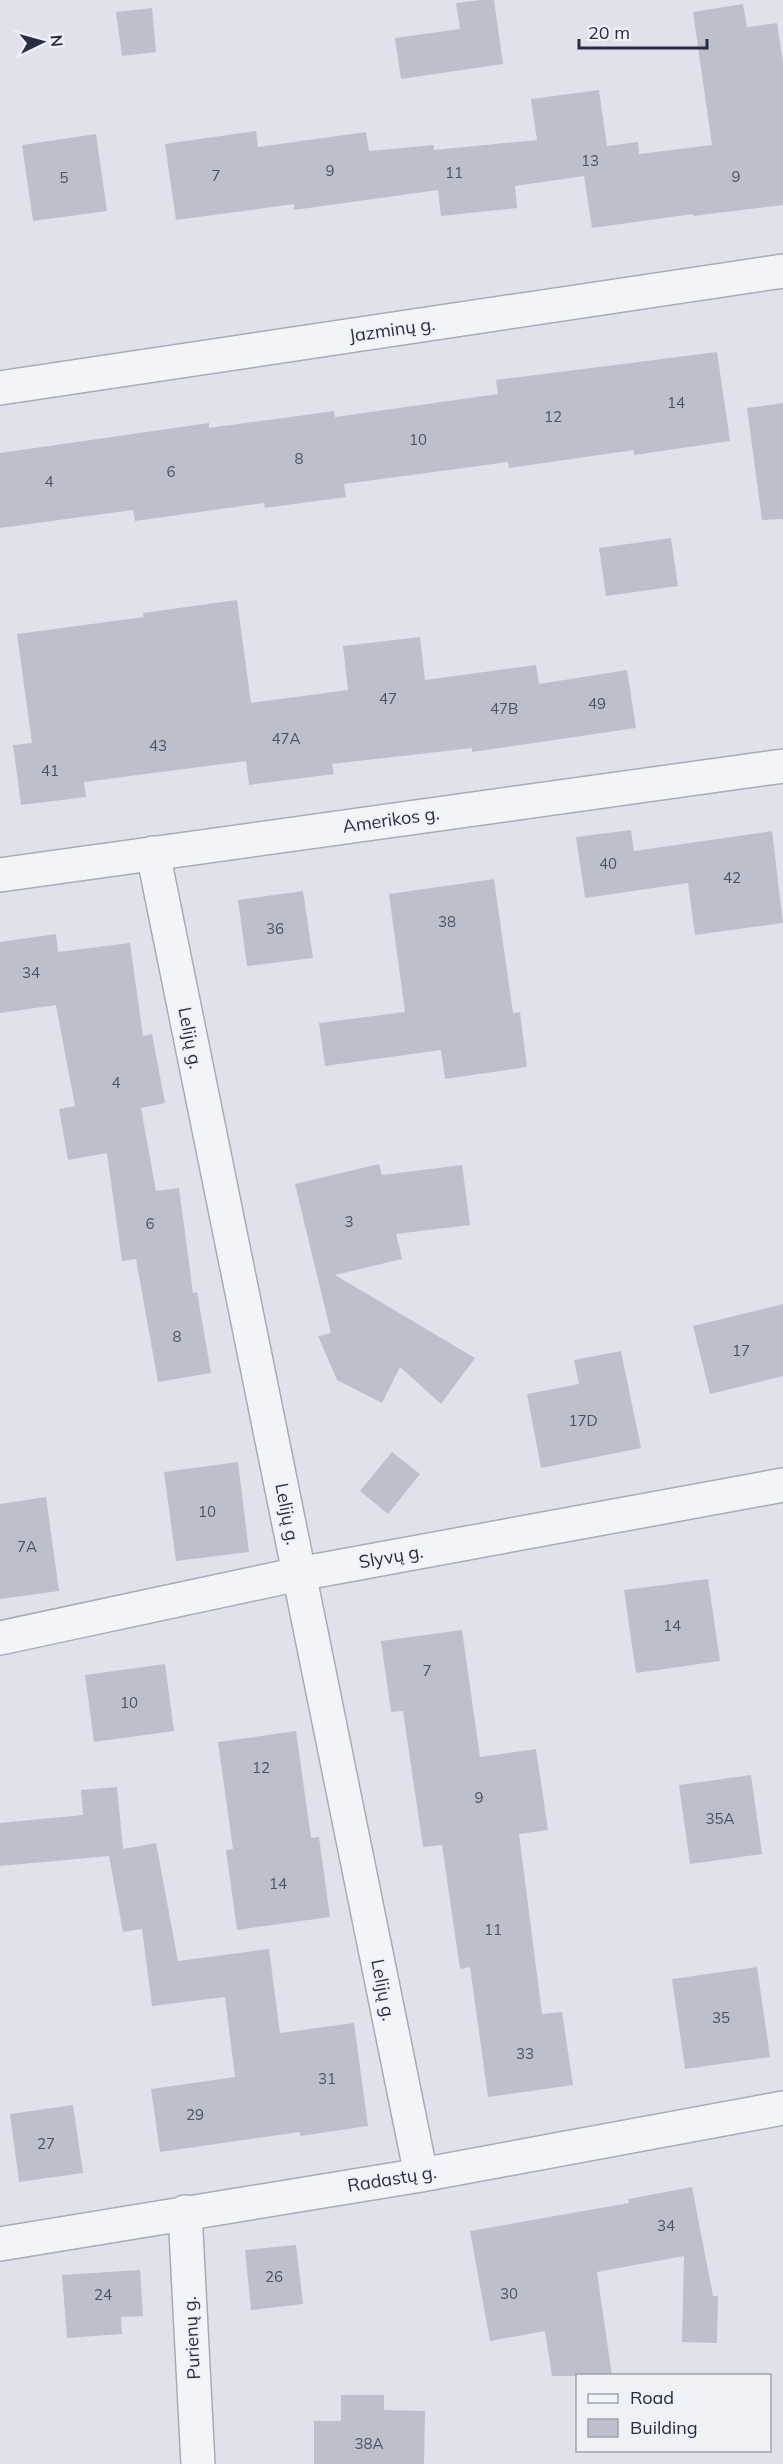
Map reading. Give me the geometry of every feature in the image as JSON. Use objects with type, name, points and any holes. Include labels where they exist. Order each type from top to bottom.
[{"type":"street","name":"Jazminų g.","points":[[0,388],[783,271]]},
{"type":"street","name":"Amerikos g.","points":[[0,875],[783,766]]},
{"type":"street","name":"Lelijų g.","points":[[153,853],[421,2175]]},
{"type":"street","name":"Slyvų g.","points":[[0,1638],[299,1574],[783,1485]]},
{"type":"street","name":"Radastų g.","points":[[0,2244],[421,2175],[783,2108]]},
{"type":"street","name":"Purienų g.","points":[[185,2212],[198,2464]]},
{"type":"building","points":[[494,0],[503,64],[401,79],[395,38],[460,29],[456,3]]},
{"type":"building","points":[[743,4],[747,27],[777,23],[783,63],[783,205],[693,216],[693,214],[592,228],[584,176],[515,186],[517,208],[441,216],[438,190],[294,210],[294,204],[176,220],[165,144],[256,131],[258,147],[366,132],[369,151],[434,145],[434,150],[537,140],[531,99],[599,90],[607,146],[638,142],[639,154],[712,145],[693,12]]},
{"type":"building","points":[[152,8],[156,52],[122,56],[116,12]]},
{"type":"building","points":[[96,134],[107,211],[33,221],[22,145]]},
{"type":"building","points":[[717,352],[730,441],[634,455],[634,450],[509,468],[508,462],[344,484],[346,497],[265,508],[264,503],[135,521],[133,510],[0,528],[0,453],[209,423],[209,428],[334,411],[335,417],[498,394],[496,380]]},
{"type":"building","points":[[783,403],[783,519],[762,520],[747,408]]},
{"type":"building","points":[[671,538],[678,586],[606,596],[599,548]]},
{"type":"building","points":[[237,600],[251,703],[348,690],[343,646],[420,637],[425,680],[536,665],[539,684],[627,670],[636,728],[472,752],[472,748],[332,764],[334,774],[249,785],[246,761],[84,782],[86,797],[21,805],[13,745],[32,743],[17,634],[144,617],[143,613]]},
{"type":"building","points":[[631,830],[634,851],[772,831],[783,923],[695,935],[688,883],[585,898],[576,837]]},
{"type":"building","points":[[494,879],[513,1013],[520,1012],[527,1067],[445,1079],[441,1050],[325,1066],[319,1023],[405,1012],[389,894]]},
{"type":"building","points":[[303,891],[313,958],[247,966],[238,900]]},
{"type":"building","points":[[56,934],[58,952],[130,943],[143,1036],[152,1034],[165,1103],[141,1108],[156,1191],[179,1188],[193,1293],[197,1292],[211,1373],[158,1382],[136,1259],[122,1261],[107,1153],[68,1160],[59,1109],[75,1106],[56,1005],[0,1013],[0,942]]},
{"type":"building","points":[[379,1164],[382,1175],[462,1165],[470,1225],[396,1234],[402,1259],[335,1275],[475,1358],[441,1404],[400,1367],[382,1403],[337,1380],[318,1336],[331,1333],[295,1184]]},
{"type":"building","points":[[783,1304],[783,1376],[710,1394],[693,1326]]},
{"type":"building","points":[[621,1351],[641,1448],[541,1468],[527,1394],[579,1384],[574,1360]]},
{"type":"building","points":[[392,1452],[420,1474],[388,1514],[360,1491]]},
{"type":"building","points":[[238,1462],[249,1552],[176,1561],[164,1472]]},
{"type":"building","points":[[46,1497],[59,1591],[0,1599],[0,1504]]},
{"type":"building","points":[[708,1579],[720,1661],[636,1673],[624,1590]]},
{"type":"building","points":[[462,1630],[480,1757],[536,1749],[548,1830],[519,1834],[542,2014],[562,2012],[573,2085],[488,2097],[470,1967],[460,1969],[442,1845],[423,1847],[403,1711],[391,1712],[381,1641]]},
{"type":"building","points":[[165,1664],[174,1731],[94,1742],[85,1675]]},
{"type":"building","points":[[296,1731],[311,1838],[319,1837],[330,1917],[237,1930],[226,1850],[233,1849],[218,1742]]},
{"type":"building","points":[[751,1775],[762,1854],[690,1864],[679,1785]]},
{"type":"building","points":[[117,1787],[123,1849],[156,1843],[178,1961],[269,1949],[280,2033],[354,2023],[368,2126],[300,2136],[300,2132],[160,2152],[151,2089],[235,2077],[225,1997],[152,2006],[142,1929],[123,1932],[109,1856],[0,1866],[0,1823],[83,1815],[81,1790]]},
{"type":"building","points":[[757,1967],[770,2057],[685,2069],[672,1979]]},
{"type":"building","points":[[73,2105],[83,2173],[19,2182],[10,2114]]},
{"type":"building","points":[[692,2187],[713,2296],[718,2296],[717,2343],[682,2342],[684,2256],[597,2272],[612,2374],[552,2376],[545,2331],[490,2341],[470,2231],[629,2203],[628,2199]]},
{"type":"building","points":[[296,2245],[303,2304],[251,2310],[245,2250]]},
{"type":"building","points":[[140,2270],[143,2316],[121,2317],[122,2334],[67,2338],[62,2275]]},
{"type":"building","points":[[341,2395],[384,2395],[384,2410],[425,2411],[424,2464],[314,2464],[314,2421],[341,2421]]}]
